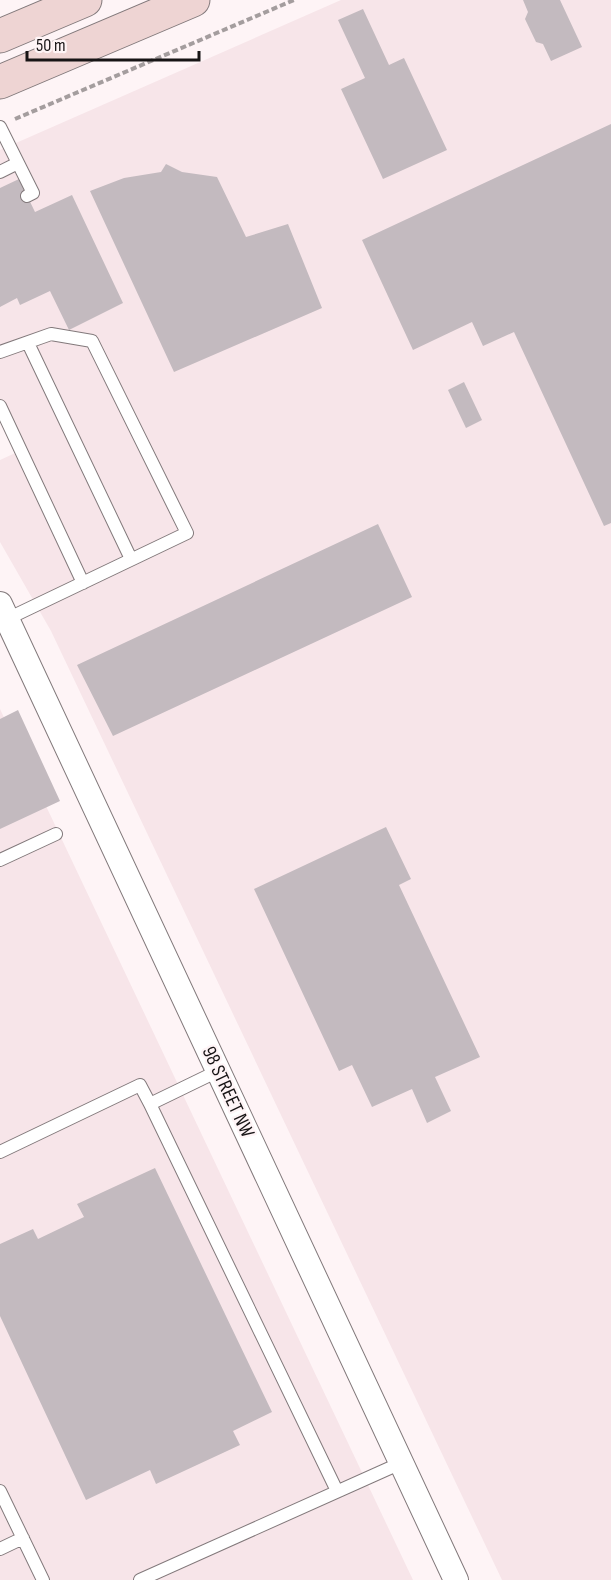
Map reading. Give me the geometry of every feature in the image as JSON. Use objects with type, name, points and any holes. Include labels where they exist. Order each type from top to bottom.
[{"type":"main road","points":[[0,36],[85,0]]},
{"type":"main road","points":[[0,82],[193,0]]},
{"type":"street","name":"98 STREET NW","points":[[3,611],[456,1580]]},
{"type":"lane","points":[[4,124],[18,163],[33,193],[27,196]]},
{"type":"lane","points":[[0,172],[18,163]]},
{"type":"lane","points":[[0,352],[51,334],[92,341],[188,533],[83,584],[3,611]]},
{"type":"lane","points":[[28,343],[131,560]]},
{"type":"lane","points":[[0,406],[83,584]]},
{"type":"lane","points":[[0,860],[56,834]]},
{"type":"lane","points":[[150,1104],[218,1071]]},
{"type":"lane","points":[[0,1152],[140,1085],[337,1491]]},
{"type":"lane","points":[[140,1580],[401,1463]]},
{"type":"lane","points":[[0,1491],[44,1580]]},
{"type":"lane","points":[[0,1549],[23,1538]]},
{"type":"path","points":[[4,124],[294,0]]},
{"type":"shaded area","points":[[341,0],[611,0],[611,1580],[502,1580],[51,631],[0,542],[0,460],[24,449],[0,403],[0,150]]},
{"type":"shaded area","points":[[0,709],[413,1580],[0,1580]]},
{"type":"building","points":[[523,0],[560,0],[582,47],[551,61],[543,44],[536,42],[525,19],[528,12]]},
{"type":"building","points":[[363,9],[389,65],[404,58],[447,150],[383,179],[341,89],[365,78],[338,20]]},
{"type":"building","points":[[611,124],[611,523],[604,526],[514,332],[483,346],[472,322],[413,350],[362,240]]},
{"type":"building","points":[[166,164],[182,172],[217,177],[246,237],[288,224],[322,308],[174,372],[90,191],[124,178],[161,172]]},
{"type":"building","points":[[19,179],[35,212],[72,195],[123,303],[69,330],[50,291],[20,305],[17,298],[0,307],[0,188]]},
{"type":"building","points":[[464,382],[482,420],[466,428],[448,390]]},
{"type":"building","points":[[378,524],[412,597],[113,736],[77,665]]},
{"type":"building","points":[[18,710],[60,801],[0,829],[0,719]]},
{"type":"building","points":[[386,827],[411,879],[399,885],[480,1057],[435,1077],[451,1111],[427,1123],[412,1089],[372,1107],[352,1065],[339,1071],[254,889]]},
{"type":"building","points":[[155,1168],[272,1412],[233,1431],[240,1445],[156,1484],[150,1470],[86,1500],[0,1316],[0,1244],[33,1229],[38,1239],[84,1217],[77,1204]]}]
